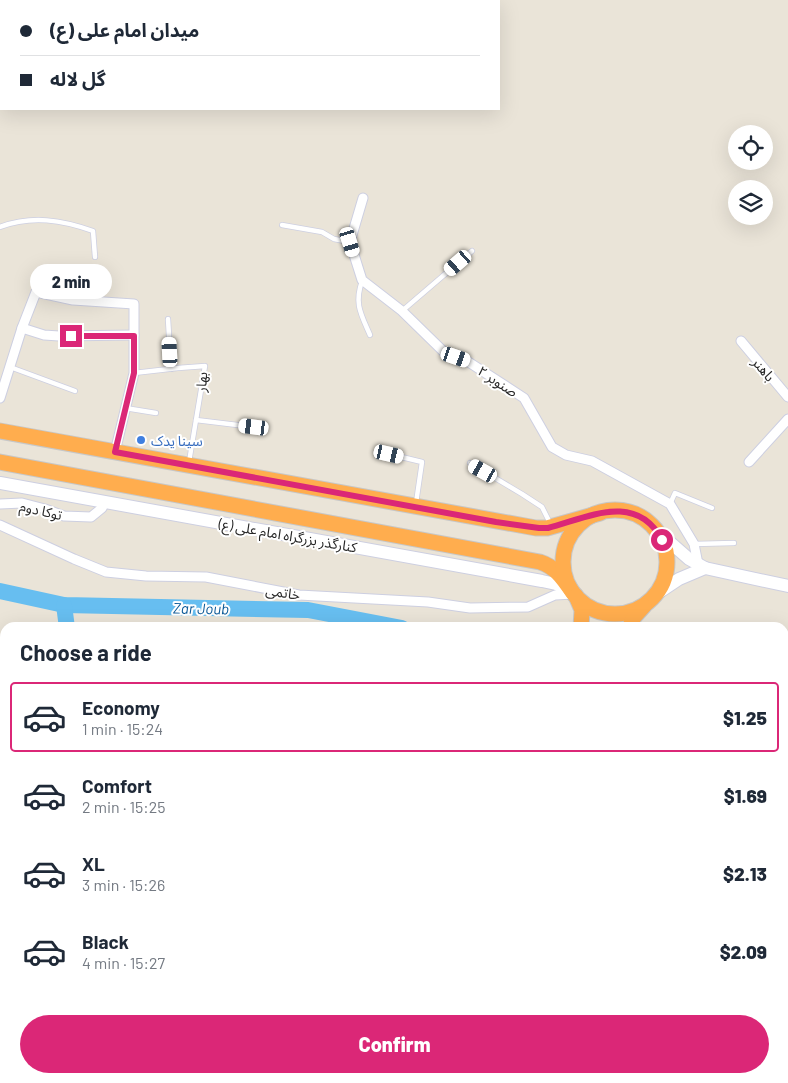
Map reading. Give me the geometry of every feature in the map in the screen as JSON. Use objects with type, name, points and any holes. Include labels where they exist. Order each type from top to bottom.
[{"type":"highway","points":[[0,431],[536,528],[552,526],[617,510],[631,513],[645,520],[657,531],[664,547],[667,564],[662,583],[632,622]]},
{"type":"highway","points":[[0,437],[17,434]]},
{"type":"highway","points":[[0,462],[540,562],[557,572],[574,594],[590,607],[611,614],[632,611],[652,598]]},
{"type":"highway","points":[[581,622],[582,610],[567,582],[564,571],[565,549],[570,537],[578,526],[589,517],[600,513]]},
{"type":"main road","points":[[105,502],[109,482]]},
{"type":"main road","name":"کنارگذر بزرگراه امام علی (ع)","points":[[0,483],[542,581],[556,584],[574,594]]},
{"type":"main road","points":[[657,531],[681,553],[706,567],[788,586]]},
{"type":"main road","points":[[652,598],[679,579],[706,567]]},
{"type":"street","points":[[362,280],[350,242],[363,198]]},
{"type":"street","name":"صنوبر ۲","points":[[362,280],[402,311],[445,353],[467,361],[524,398],[552,447],[566,455],[592,461],[670,504]]},
{"type":"street","points":[[0,398],[22,328],[36,292],[74,300],[134,304],[134,373],[115,452]]},
{"type":"street","points":[[22,328],[44,335],[134,336]]},
{"type":"street","name":"باهنر","points":[[740,341],[788,397]]},
{"type":"street","points":[[749,462],[788,419]]},
{"type":"street","name":"توکا دوم","points":[[0,504],[22,503],[64,516],[91,517],[102,508],[105,502]]},
{"type":"street","points":[[670,504],[706,567]]},
{"type":"street","name":"خاتمی","points":[[0,525],[74,559],[106,572],[114,573],[146,576],[206,577],[299,595],[428,602],[470,608],[528,608],[555,595],[574,594]]},
{"type":"lane","points":[[0,227],[27,220],[44,219],[75,224],[93,231],[95,256]]},
{"type":"lane","points":[[282,225],[322,232],[334,239],[350,242]]},
{"type":"lane","points":[[402,311],[472,251]]},
{"type":"lane","points":[[362,280],[358,293],[358,308],[370,335]]},
{"type":"lane","points":[[168,319],[172,369]]},
{"type":"lane","points":[[10,366],[75,391]]},
{"type":"lane","name":"بهار","points":[[134,373],[205,366],[189,465]]},
{"type":"lane","points":[[125,408],[156,413]]},
{"type":"lane","points":[[196,420],[254,427]]},
{"type":"lane","points":[[389,454],[422,462],[415,507]]},
{"type":"lane","points":[[470,463],[542,507],[552,526]]},
{"type":"lane","points":[[670,504],[675,493],[712,508]]},
{"type":"lane","points":[[694,544],[734,543]]},
{"type":"waterway","name":"Zar Joub","points":[[0,591],[64,605],[308,610],[371,622]]},
{"type":"waterway","points":[[64,605],[66,622]]},
{"type":"place","name":"سینا یدک","points":[[141,440]]},
{"type":"route","points":[[71,336],[134,336],[134,373],[115,452],[496,522],[539,528],[548,528],[614,510],[624,511],[647,521],[662,540]]}]
